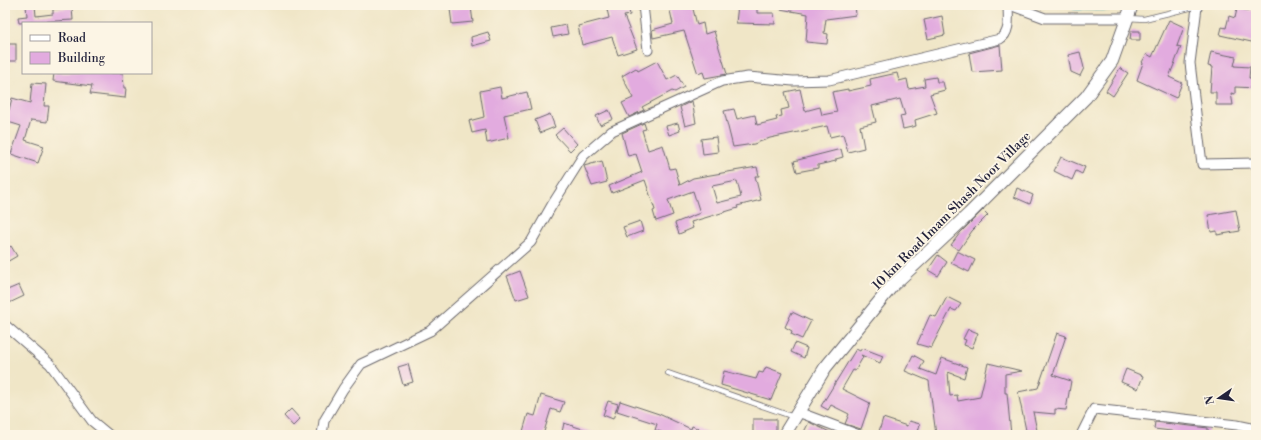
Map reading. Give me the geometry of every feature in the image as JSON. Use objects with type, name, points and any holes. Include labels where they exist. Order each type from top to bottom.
[{"type":"street","points":[[643,5],[648,50]]},
{"type":"street","points":[[322,435],[324,421],[343,389],[361,364],[430,331],[531,242],[583,156],[612,131],[722,81],[748,77],[793,81],[829,80],[1000,40],[1005,37],[1007,32],[1010,5],[1045,18],[1127,18]]},
{"type":"street","name":"10 km Road Imam Shash Noor Village","points":[[784,435],[825,368],[892,286],[969,214],[1086,97],[1112,61],[1132,5]]},
{"type":"street","points":[[1199,6],[1190,63],[1202,164],[1256,163]]},
{"type":"street","points":[[5,325],[50,364],[92,421],[109,435]]},
{"type":"street","points":[[1081,435],[1094,409],[1237,424],[1256,429]]},
{"type":"street","points":[[796,414],[859,435]]},
{"type":"lane","points":[[1127,18],[1144,19],[1199,6]]},
{"type":"lane","points":[[668,373],[796,414]]},
{"type":"building","points":[[26,5],[35,5],[36,16],[53,14],[53,9],[72,8],[73,20],[19,23],[18,17],[27,16]]},
{"type":"building","points":[[606,5],[628,5],[630,15],[624,16],[637,49],[618,55],[612,37],[582,45],[578,26],[609,18]]},
{"type":"building","points":[[692,5],[697,25],[703,23],[705,34],[714,31],[727,74],[705,78],[703,72],[698,74],[684,31],[653,38],[652,30],[673,24],[669,6]]},
{"type":"building","points":[[738,5],[757,6],[757,13],[774,13],[775,24],[736,23]]},
{"type":"building","points":[[780,5],[830,5],[830,8],[855,5],[856,15],[826,19],[824,33],[828,34],[827,44],[806,42],[808,14],[780,9]]},
{"type":"building","points":[[471,7],[473,22],[452,24],[450,9]]},
{"type":"building","points":[[1237,9],[1256,11],[1256,43],[1220,35],[1222,27],[1226,28],[1229,16],[1235,18]]},
{"type":"building","points":[[942,16],[945,35],[928,39],[924,20]]},
{"type":"building","points":[[1169,20],[1184,27],[1177,46],[1181,47],[1169,77],[1182,83],[1176,98],[1137,80],[1143,63],[1142,62],[1147,54],[1152,57]]},
{"type":"building","points":[[566,25],[568,34],[553,37],[551,28]]},
{"type":"building","points":[[1131,31],[1140,31],[1140,40],[1130,40]]},
{"type":"building","points":[[488,32],[491,41],[472,46],[471,37]]},
{"type":"building","points":[[5,44],[16,44],[16,61],[5,61]]},
{"type":"building","points":[[1000,45],[1002,70],[972,72],[969,53]]},
{"type":"building","points":[[1080,52],[1084,68],[1080,76],[1071,72],[1068,55]]},
{"type":"building","points":[[1211,52],[1236,57],[1234,66],[1250,67],[1249,78],[1256,78],[1256,88],[1235,87],[1235,94],[1231,93],[1233,105],[1216,105],[1216,92],[1210,92],[1212,67],[1208,66]]},
{"type":"building","points":[[657,61],[667,80],[677,75],[684,87],[675,92],[672,91],[642,107],[644,110],[629,117],[622,103],[633,98],[622,76],[636,68],[638,71]]},
{"type":"building","points":[[1120,68],[1128,73],[1113,96],[1106,91]]},
{"type":"building","points":[[897,73],[899,81],[907,79],[909,89],[925,86],[924,79],[936,77],[937,82],[943,82],[945,90],[930,94],[937,113],[915,120],[916,126],[903,129],[900,116],[905,115],[900,99],[872,106],[876,122],[860,126],[864,148],[848,152],[843,134],[830,137],[827,126],[770,138],[754,144],[733,147],[724,111],[734,109],[737,119],[755,115],[757,125],[777,120],[776,117],[782,116],[781,110],[789,108],[785,92],[800,89],[805,111],[820,107],[822,115],[837,112],[832,92],[848,89],[848,91],[871,86],[870,79]]},
{"type":"building","points":[[54,74],[123,74],[124,88],[126,88],[125,98],[90,94],[92,86],[53,81]]},
{"type":"building","points":[[32,83],[46,84],[44,106],[49,106],[47,122],[31,120],[25,140],[44,146],[38,163],[11,154],[21,126],[5,121],[5,109],[9,110],[12,98],[30,103]]},
{"type":"building","points":[[500,87],[502,98],[527,92],[531,109],[504,115],[509,138],[487,143],[485,130],[472,133],[469,121],[484,117],[480,91]]},
{"type":"building","points":[[692,101],[696,123],[685,126],[680,107]]},
{"type":"building","points":[[609,110],[613,119],[600,125],[596,116]]},
{"type":"building","points":[[550,114],[555,127],[540,133],[535,120]]},
{"type":"building","points":[[644,123],[646,129],[642,130],[648,150],[663,145],[670,169],[675,168],[680,185],[693,178],[757,167],[759,176],[755,176],[761,200],[737,206],[738,208],[691,222],[693,228],[679,234],[675,223],[700,213],[693,191],[668,200],[673,215],[656,221],[653,211],[655,210],[645,180],[612,193],[609,186],[642,172],[636,154],[628,156],[622,133]],"holes":[[[737,181],[741,197],[717,203],[712,186]]]},
{"type":"building","points":[[678,123],[680,131],[669,135],[666,126]]},
{"type":"building","points":[[563,128],[577,144],[570,151],[555,135]]},
{"type":"building","points":[[716,137],[718,152],[703,154],[701,139]]},
{"type":"building","points":[[841,149],[843,157],[836,159],[836,161],[818,165],[818,168],[797,172],[794,161]]},
{"type":"building","points":[[1061,157],[1085,167],[1082,174],[1076,171],[1072,180],[1054,171]]},
{"type":"building","points":[[602,161],[607,182],[592,186],[584,166]]},
{"type":"building","points":[[1017,188],[1033,195],[1030,204],[1014,197]]},
{"type":"building","points":[[983,210],[988,215],[972,231],[959,250],[951,245],[960,233]]},
{"type":"building","points":[[1236,210],[1240,231],[1217,235],[1217,231],[1211,232],[1208,215]]},
{"type":"building","points":[[640,221],[643,231],[627,237],[623,227]]},
{"type":"building","points":[[11,246],[17,256],[5,263],[5,250]]},
{"type":"building","points":[[957,251],[975,260],[969,272],[951,263]]},
{"type":"building","points":[[938,255],[947,262],[938,276],[928,270]]},
{"type":"building","points":[[520,271],[529,296],[516,300],[507,276]]},
{"type":"building","points":[[19,285],[24,296],[5,305],[5,291]]},
{"type":"building","points":[[947,297],[961,304],[956,311],[951,309],[931,348],[917,344],[930,315],[936,317]]},
{"type":"building","points":[[792,312],[811,321],[802,339],[791,334],[792,331],[785,327]]},
{"type":"building","points":[[968,329],[978,333],[972,348],[964,345],[966,340],[963,339]]},
{"type":"building","points":[[1057,333],[1066,336],[1053,375],[1071,381],[1066,410],[1055,409],[1055,414],[1033,412],[1038,435],[1027,435],[1018,392],[1038,388]]},
{"type":"building","points":[[795,343],[807,348],[804,358],[791,352]]},
{"type":"building","points":[[862,348],[883,356],[880,363],[861,355],[863,357],[855,371],[853,370],[842,389],[870,403],[861,429],[845,424],[849,414],[831,405],[828,410],[821,406],[856,349],[860,351]]},
{"type":"building","points":[[913,355],[924,361],[920,369],[936,375],[942,358],[967,367],[964,378],[948,372],[950,396],[957,395],[958,401],[980,397],[988,363],[1022,371],[1005,374],[1005,393],[1007,393],[1011,435],[936,435],[929,381],[905,371]]},
{"type":"building","points":[[408,364],[413,382],[403,385],[398,367]]},
{"type":"building","points":[[766,367],[782,373],[771,400],[721,385],[724,371],[756,379],[759,372],[763,373]]},
{"type":"building","points":[[1126,369],[1143,376],[1138,389],[1121,382]]},
{"type":"building","points":[[541,395],[564,402],[560,412],[551,409],[543,435],[522,435],[528,414],[535,416]]},
{"type":"building","points":[[608,401],[618,404],[613,419],[603,415]]},
{"type":"building","points":[[620,401],[659,414],[691,429],[692,426],[714,435],[670,435],[655,430],[657,424],[617,411]]},
{"type":"building","points":[[291,409],[300,419],[293,426],[284,416]]},
{"type":"building","points":[[883,418],[907,426],[909,421],[920,424],[917,435],[878,435]]},
{"type":"building","points":[[753,419],[776,419],[776,435],[753,435]]},
{"type":"building","points":[[809,422],[836,435],[809,435],[804,432]]},
{"type":"building","points":[[1155,422],[1208,428],[1208,435],[1175,435],[1175,433],[1171,431],[1154,429]]},
{"type":"building","points":[[564,423],[595,433],[595,435],[572,435],[562,432]]},
{"type":"waterway","points":[[1076,5],[1123,6]]}]
